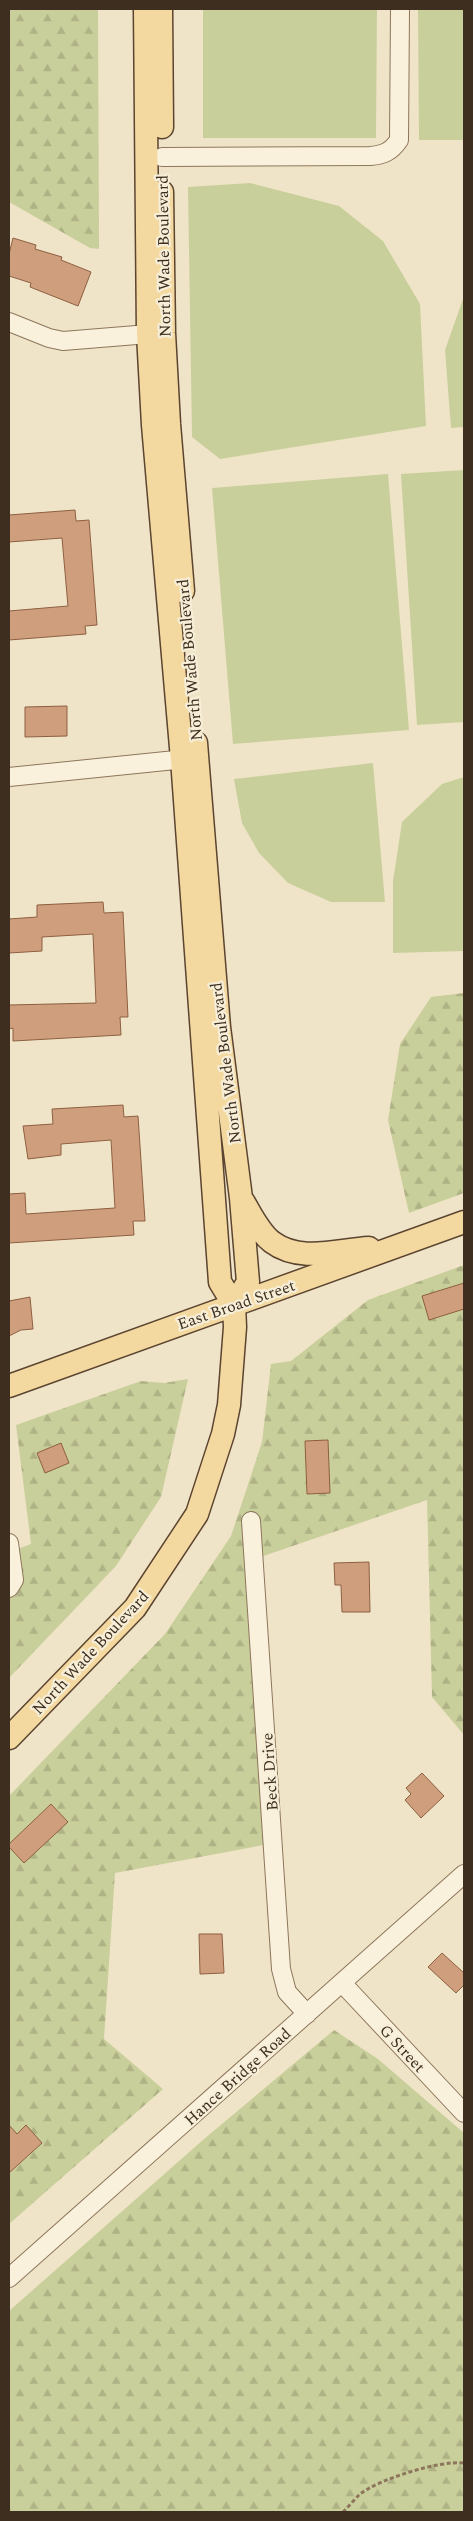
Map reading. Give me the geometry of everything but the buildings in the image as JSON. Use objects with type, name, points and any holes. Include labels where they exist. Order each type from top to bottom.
[{"type":"main road","name":"North Wade Boulevard","points":[[145,9],[154,67],[162,157],[153,425],[219,1027],[241,1198],[248,1282],[234,1305]]},
{"type":"main road","name":"North Wade Boulevard","points":[[156,334],[154,67],[161,9]]},
{"type":"main road","name":"North Wade Boulevard","points":[[9,1738],[135,1608],[197,1514],[225,1424],[235,1327],[234,1305],[220,1282],[190,758]]},
{"type":"main road","points":[[241,1198],[271,1241],[286,1250],[304,1254],[323,1254],[400,1246]]},
{"type":"main road","name":"East Broad Street","points":[[9,1386],[464,1222]]},
{"type":"street","points":[[162,157],[370,156],[382,155],[393,149],[398,140],[400,9]]},
{"type":"street","points":[[9,322],[49,338],[63,341],[156,334]]},
{"type":"street","points":[[9,777],[190,758]]},
{"type":"street","name":"Beck Drive","points":[[251,1521],[257,1580],[281,1969],[287,1992],[307,2014]]},
{"type":"street","points":[[9,1543],[14,1580],[9,1588]]},
{"type":"street","name":"Hance Bridge Road","points":[[9,2278],[464,1874]]},
{"type":"street","name":"G Street","points":[[342,1983],[464,2113]]},
{"type":"path","points":[[343,2512],[361,2494],[407,2472],[456,2462],[464,2463]]},
{"type":"green space","points":[[9,9],[98,9],[99,249],[90,248],[9,202]]},
{"type":"green space","points":[[203,9],[377,9],[376,138],[203,138]]},
{"type":"green space","points":[[418,9],[464,9],[464,140],[419,140]]},
{"type":"green space","points":[[250,183],[339,206],[383,241],[420,304],[426,426],[220,459],[192,437],[188,187]]},
{"type":"green space","points":[[464,296],[464,427],[451,428],[445,350]]},
{"type":"green space","points":[[464,470],[464,722],[417,725],[401,474]]},
{"type":"green space","points":[[388,474],[409,730],[233,744],[212,488]]},
{"type":"green space","points":[[373,763],[385,902],[331,902],[288,883],[259,853],[242,823],[234,779]]},
{"type":"green space","points":[[464,777],[464,951],[393,953],[393,881],[402,822],[442,784]]},
{"type":"green space","points":[[464,993],[464,1193],[409,1213],[388,1120],[400,1044],[431,997]]},
{"type":"green space","points":[[464,1265],[464,1735],[432,1697],[427,1500],[252,1560],[274,1843],[115,1873],[104,2039],[163,2089],[9,2224],[9,1796],[165,1634],[231,1536],[262,1442],[271,1364],[291,1361],[368,1300]]},
{"type":"green space","points":[[188,1379],[161,1497],[116,1566],[9,1678],[9,1552],[31,1544],[16,1425],[141,1381],[164,1383]]},
{"type":"green space","points":[[334,2030],[378,2059],[464,2133],[464,2512],[9,2512],[9,2311],[204,2139]]}]
